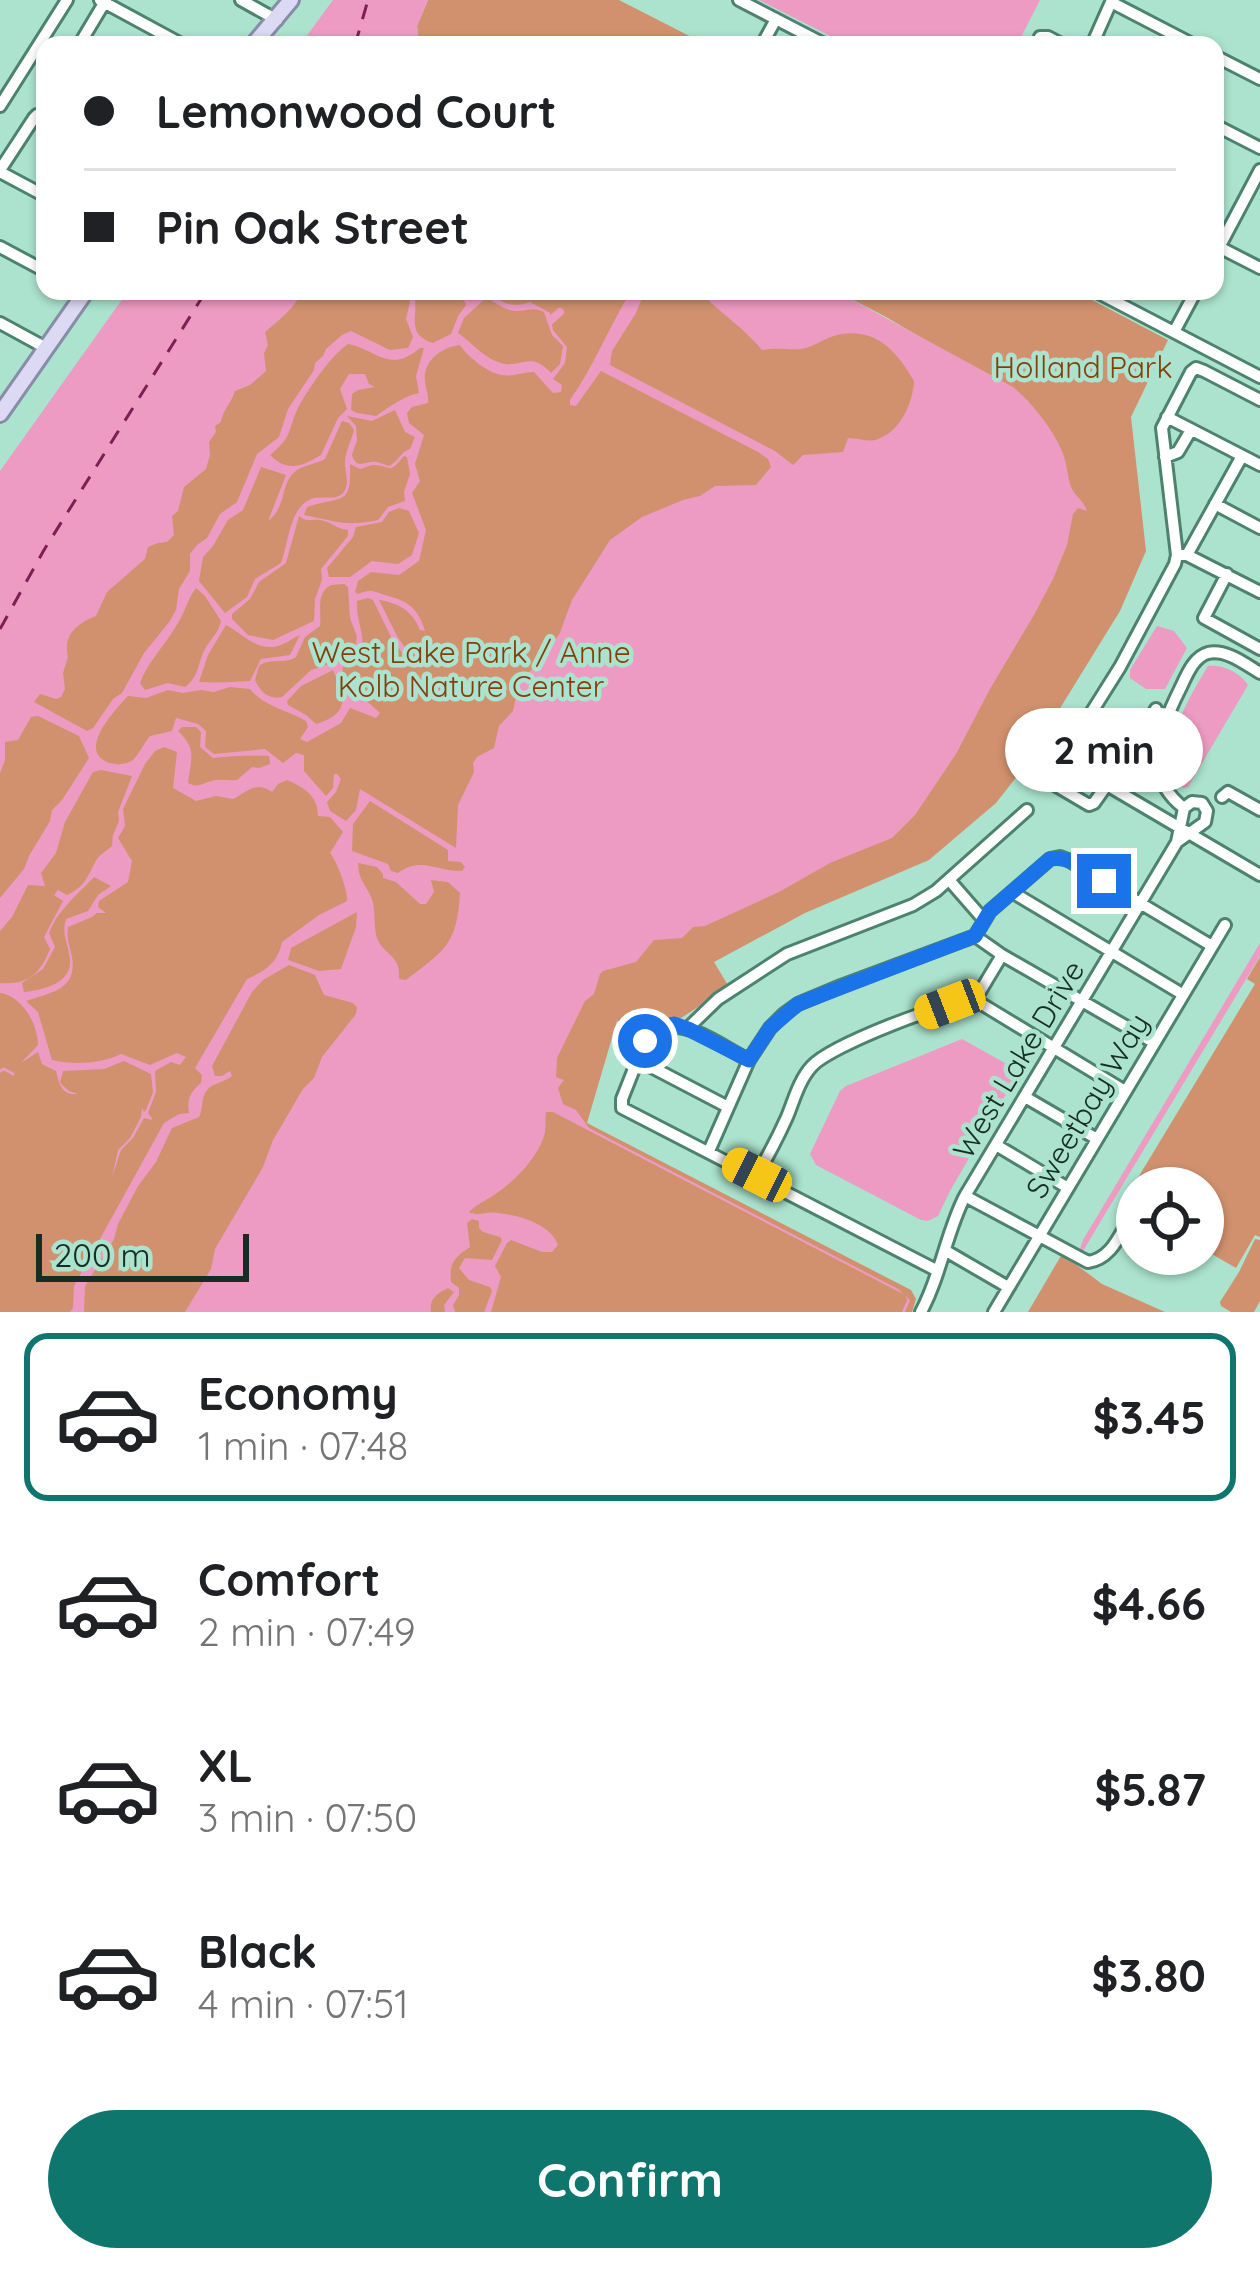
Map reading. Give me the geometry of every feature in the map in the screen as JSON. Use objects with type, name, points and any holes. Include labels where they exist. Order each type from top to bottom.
[{"type":"main road","points":[[262,36],[291,0]]},
{"type":"main road","points":[[269,36],[277,20]]},
{"type":"main road","points":[[3,404],[79,300]]},
{"type":"street","points":[[44,36],[67,0]]},
{"type":"street","points":[[241,0],[277,20]]},
{"type":"street","points":[[739,0],[809,36]]},
{"type":"street","points":[[84,36],[103,1],[167,36]]},
{"type":"street","points":[[1096,36],[1112,1],[1177,36]]},
{"type":"street","points":[[767,36],[776,19]]},
{"type":"street","points":[[0,106],[36,49]]},
{"type":"street","points":[[1224,61],[1260,79]]},
{"type":"street","points":[[36,123],[0,171],[36,191]]},
{"type":"street","points":[[1224,129],[1260,148]]},
{"type":"street","points":[[1224,235],[1260,170]]},
{"type":"street","points":[[0,247],[36,266]]},
{"type":"street","points":[[1224,252],[1260,268]]},
{"type":"street","points":[[1112,300],[1260,377]]},
{"type":"street","points":[[1174,332],[1191,300]]},
{"type":"street","points":[[0,322],[46,348]]},
{"type":"street","points":[[1182,555],[1162,428],[1167,417],[1196,368],[1260,400]]},
{"type":"street","points":[[1167,417],[1260,465]]},
{"type":"street","points":[[1166,457],[1178,452],[1191,430]]},
{"type":"street","points":[[1156,710],[1094,803],[1089,805],[1054,784],[1059,764],[1241,456]]},
{"type":"street","points":[[1215,504],[1260,528]]},
{"type":"street","points":[[1182,555],[1260,592]]},
{"type":"street","points":[[1227,574],[1204,618],[1260,649]]},
{"type":"street","points":[[1260,673],[1225,654],[1201,656],[1172,704],[1158,746],[1163,784],[1187,826],[1205,844],[1260,875]]},
{"type":"street","points":[[1136,743],[1158,746]]},
{"type":"street","points":[[1107,784],[1165,820],[1187,826]]},
{"type":"street","points":[[1222,797],[1228,792],[1260,810]]},
{"type":"street","points":[[688,1029],[718,999],[787,954],[913,905],[950,881],[1027,809]]},
{"type":"street","name":"West Lake Drive","points":[[923,1308],[965,1196],[1187,826]]},
{"type":"street","points":[[709,1151],[749,1060],[770,1028],[798,1004],[975,936],[984,920],[1050,859],[1060,857],[1212,946]]},
{"type":"street","points":[[950,881],[984,920]]},
{"type":"street","points":[[1012,892],[1182,994]]},
{"type":"street","name":"Sweetbay Way","points":[[994,1312],[1225,925]]},
{"type":"street","points":[[975,936],[1154,1042]]},
{"type":"street","points":[[975,1000],[1002,955]]},
{"type":"street","points":[[757,1175],[811,1066],[866,1036],[950,1004],[975,1000],[1125,1091]]},
{"type":"street","points":[[749,1060],[674,1024],[653,1029],[622,1108],[938,1271]]},
{"type":"street","points":[[638,1060],[728,1107]]},
{"type":"street","points":[[1025,1097],[1096,1139]]},
{"type":"street","points":[[996,1145],[1068,1188]]},
{"type":"street","points":[[965,1196],[1088,1262],[1101,1260],[1116,1238]]},
{"type":"street","points":[[946,1251],[1008,1287]]},
{"type":"street","points":[[923,1308],[940,1312]]},
{"type":"green space","points":[[428,0],[619,0],[689,36],[418,36],[417,26]]},
{"type":"green space","name":"West Lake Park / Anne Kolb Nature Center","points":[[260,300],[839,300],[1054,440],[1027,400],[853,300],[1092,300],[1168,340],[1131,417],[1146,551],[1120,611],[1022,770],[996,803],[929,860],[805,913],[714,962],[729,987],[678,1020],[658,1021],[643,1029],[617,1021],[587,1123],[911,1290],[916,1299],[912,1312],[0,1312],[0,690]]},
{"type":"green space","points":[[1260,957],[1260,1237],[1255,1235],[1236,1268],[1224,1261],[1224,1167],[1144,1167],[1255,984],[1247,979]]},
{"type":"green space","points":[[1255,1239],[1260,1240],[1260,1301],[1254,1312],[1231,1312],[1220,1302]]},
{"type":"green space","points":[[1062,1254],[1102,1284],[1165,1312],[1028,1312]]},
{"type":"shaded area","points":[[333,0],[428,0],[417,26],[418,36],[307,36]]},
{"type":"shaded area","points":[[759,0],[1040,0],[1022,36],[830,36]]},
{"type":"shaded area","points":[[122,300],[296,300],[265,332],[266,371],[235,391],[215,426],[206,469],[184,487],[178,511],[172,516],[174,535],[148,547],[145,559],[107,592],[96,616],[73,631],[67,642],[61,697],[40,694],[34,702],[87,731],[122,693],[144,653],[170,621],[190,571],[190,554],[207,538],[220,514],[237,502],[257,454],[279,437],[288,409],[326,349],[351,331],[390,350],[408,348],[413,337],[406,319],[410,300],[415,300],[418,334],[433,343],[451,334],[466,305],[464,300],[484,300],[464,318],[458,333],[498,362],[537,362],[551,373],[560,364],[563,346],[552,335],[544,312],[510,310],[490,300],[530,302],[550,313],[553,330],[567,347],[565,363],[553,379],[562,385],[561,392],[553,393],[534,372],[506,375],[490,371],[460,345],[440,352],[430,362],[425,374],[428,403],[407,413],[409,423],[424,435],[415,464],[420,481],[412,493],[426,530],[419,561],[399,575],[371,572],[358,581],[355,592],[373,591],[402,601],[416,612],[425,631],[404,609],[379,600],[408,652],[404,655],[373,600],[357,601],[362,645],[344,663],[342,672],[380,713],[376,718],[350,708],[341,723],[307,742],[300,739],[308,727],[306,721],[268,704],[250,689],[168,690],[146,698],[128,696],[97,739],[99,756],[121,764],[133,760],[150,736],[172,731],[176,718],[206,731],[205,747],[214,754],[265,749],[283,763],[296,753],[304,755],[304,771],[326,796],[333,788],[334,774],[341,779],[327,802],[330,811],[346,821],[356,810],[360,789],[456,848],[458,805],[474,772],[473,763],[494,748],[499,726],[513,711],[520,680],[559,635],[572,600],[610,540],[642,517],[715,486],[756,485],[771,467],[758,452],[601,371],[576,406],[570,405],[626,300],[641,300],[612,351],[610,365],[775,451],[793,465],[803,455],[843,452],[848,438],[871,441],[886,435],[904,415],[914,381],[892,351],[863,334],[837,335],[801,349],[762,350],[709,300],[853,300],[1020,393],[1057,441],[1071,487],[1087,511],[1078,508],[1073,514],[1053,579],[956,754],[915,815],[892,838],[830,863],[705,926],[693,927],[682,938],[654,940],[636,962],[603,971],[557,1058],[556,1077],[564,1080],[558,1088],[563,1104],[576,1110],[589,1128],[904,1294],[546,1112],[545,1132],[532,1159],[510,1183],[469,1212],[524,1218],[549,1231],[558,1245],[552,1252],[542,1252],[511,1240],[507,1243],[495,1266],[501,1277],[491,1312],[484,1312],[490,1287],[469,1280],[459,1268],[465,1258],[492,1260],[502,1240],[483,1232],[479,1221],[472,1219],[467,1223],[470,1247],[457,1257],[451,1270],[451,1282],[459,1288],[455,1312],[445,1312],[444,1305],[454,1292],[448,1288],[433,1300],[431,1312],[185,1312],[273,1140],[314,1078],[322,1057],[356,1014],[353,1003],[324,995],[315,975],[289,965],[252,992],[212,1066],[215,1076],[230,1071],[232,1076],[207,1090],[199,1117],[172,1128],[85,1286],[84,1312],[70,1312],[74,1286],[164,1123],[189,1113],[190,1096],[201,1083],[202,1075],[195,1068],[247,979],[270,965],[282,942],[347,901],[342,876],[330,853],[343,832],[330,817],[318,816],[309,794],[287,780],[272,792],[256,787],[233,799],[216,796],[196,801],[173,788],[177,752],[164,747],[145,764],[123,809],[125,826],[118,838],[132,861],[128,882],[99,901],[98,907],[106,913],[68,927],[73,968],[66,984],[26,1001],[38,1012],[52,1060],[87,1063],[121,1054],[150,1065],[177,1053],[186,1057],[180,1065],[171,1062],[155,1071],[156,1092],[148,1113],[153,1120],[144,1118],[133,1138],[121,1150],[112,1177],[118,1150],[130,1138],[153,1092],[151,1074],[124,1061],[104,1069],[63,1071],[60,1083],[78,1094],[65,1091],[60,1085],[56,1071],[42,1064],[38,1052],[21,1063],[38,1045],[35,1028],[22,1005],[0,993],[0,983],[25,980],[42,966],[50,949],[44,937],[63,901],[54,895],[58,890],[67,895],[79,888],[98,857],[112,846],[132,776],[93,772],[65,822],[56,853],[41,873],[45,886],[28,885],[0,931],[0,898],[24,869],[52,810],[89,758],[79,736],[31,717],[18,740],[5,742],[0,773],[0,471]],"holes":[[[348,344],[392,360],[424,348],[416,376],[419,393],[376,416],[357,413],[351,410],[352,394],[375,387],[365,374],[349,374],[340,389],[347,409],[321,455],[301,465],[282,464],[270,455],[287,437],[315,381]],[[395,410],[405,432],[415,437],[410,449],[389,466],[359,464],[352,455],[356,426],[347,416],[372,421]],[[342,421],[349,423],[354,430],[344,491],[336,497],[314,498],[299,508],[281,563],[255,579],[247,597],[225,613],[199,581],[203,557],[228,520],[243,510],[261,467],[286,475],[268,521],[291,475],[325,459]],[[404,456],[410,474],[405,501],[388,507],[378,520],[348,523],[304,515],[307,507],[346,494],[350,464],[360,469],[392,467]],[[409,511],[419,533],[412,555],[398,564],[372,561],[350,577],[329,577],[327,568],[356,527],[382,522],[389,512]],[[299,516],[348,530],[321,569],[314,621],[273,640],[248,635],[232,614],[250,599],[259,582],[286,563]],[[348,587],[355,648],[311,670],[282,697],[269,696],[255,680],[259,666],[296,657],[305,637],[320,626],[326,589]],[[196,588],[221,621],[218,629],[185,687],[168,683],[145,690],[140,683],[143,675]],[[226,625],[266,647],[300,635],[290,655],[261,659],[250,681],[199,682]],[[333,670],[342,697],[335,715],[316,724],[287,701],[301,686]],[[196,727],[201,732],[200,747],[213,758],[269,756],[270,764],[252,767],[237,780],[192,785],[188,783],[191,754],[178,731]],[[370,801],[448,850],[448,861],[465,867],[462,871],[414,866],[398,873],[388,864],[352,851],[353,824]],[[358,863],[377,867],[383,878],[396,882],[420,904],[426,904],[434,892],[431,880],[448,882],[460,893],[456,924],[446,945],[406,980],[399,979],[395,960],[377,938],[372,899]],[[94,877],[111,886],[88,911],[66,919],[70,960],[66,975],[54,984],[24,992],[22,983],[43,969],[55,947],[49,933],[57,917]],[[357,912],[341,969],[319,971],[288,960],[291,948]]]},
{"type":"shaded area","points":[[1157,626],[1174,631],[1187,648],[1165,689],[1146,689],[1130,678],[1130,670]]},
{"type":"shaded area","points":[[1208,666],[1231,670],[1248,685],[1188,787],[1183,788],[1174,776],[1172,745]]},
{"type":"shaded area","points":[[1260,943],[1260,956],[1133,1167],[1127,1167]]},
{"type":"shaded area","points":[[962,1039],[1012,1067],[1017,1075],[938,1216],[921,1220],[816,1165],[810,1154],[840,1091]]},
{"type":"shaded area","points":[[1116,1185],[1116,1196],[1083,1251],[1083,1240]]},
{"type":"waterway","points":[[551,320],[560,312]]},
{"type":"waterway","points":[[0,1071],[13,1074]]},
{"type":"ferry route","points":[[358,36],[368,0]]},
{"type":"ferry route","points":[[0,629],[200,300]]},
{"type":"route","points":[[645,1041],[653,1029],[674,1024],[749,1060],[770,1028],[798,1004],[975,936],[990,911],[1050,859],[1068,860],[1104,881]]},
{"type":"park label","name":"Holland Park","points":[[1083,368]]}]
